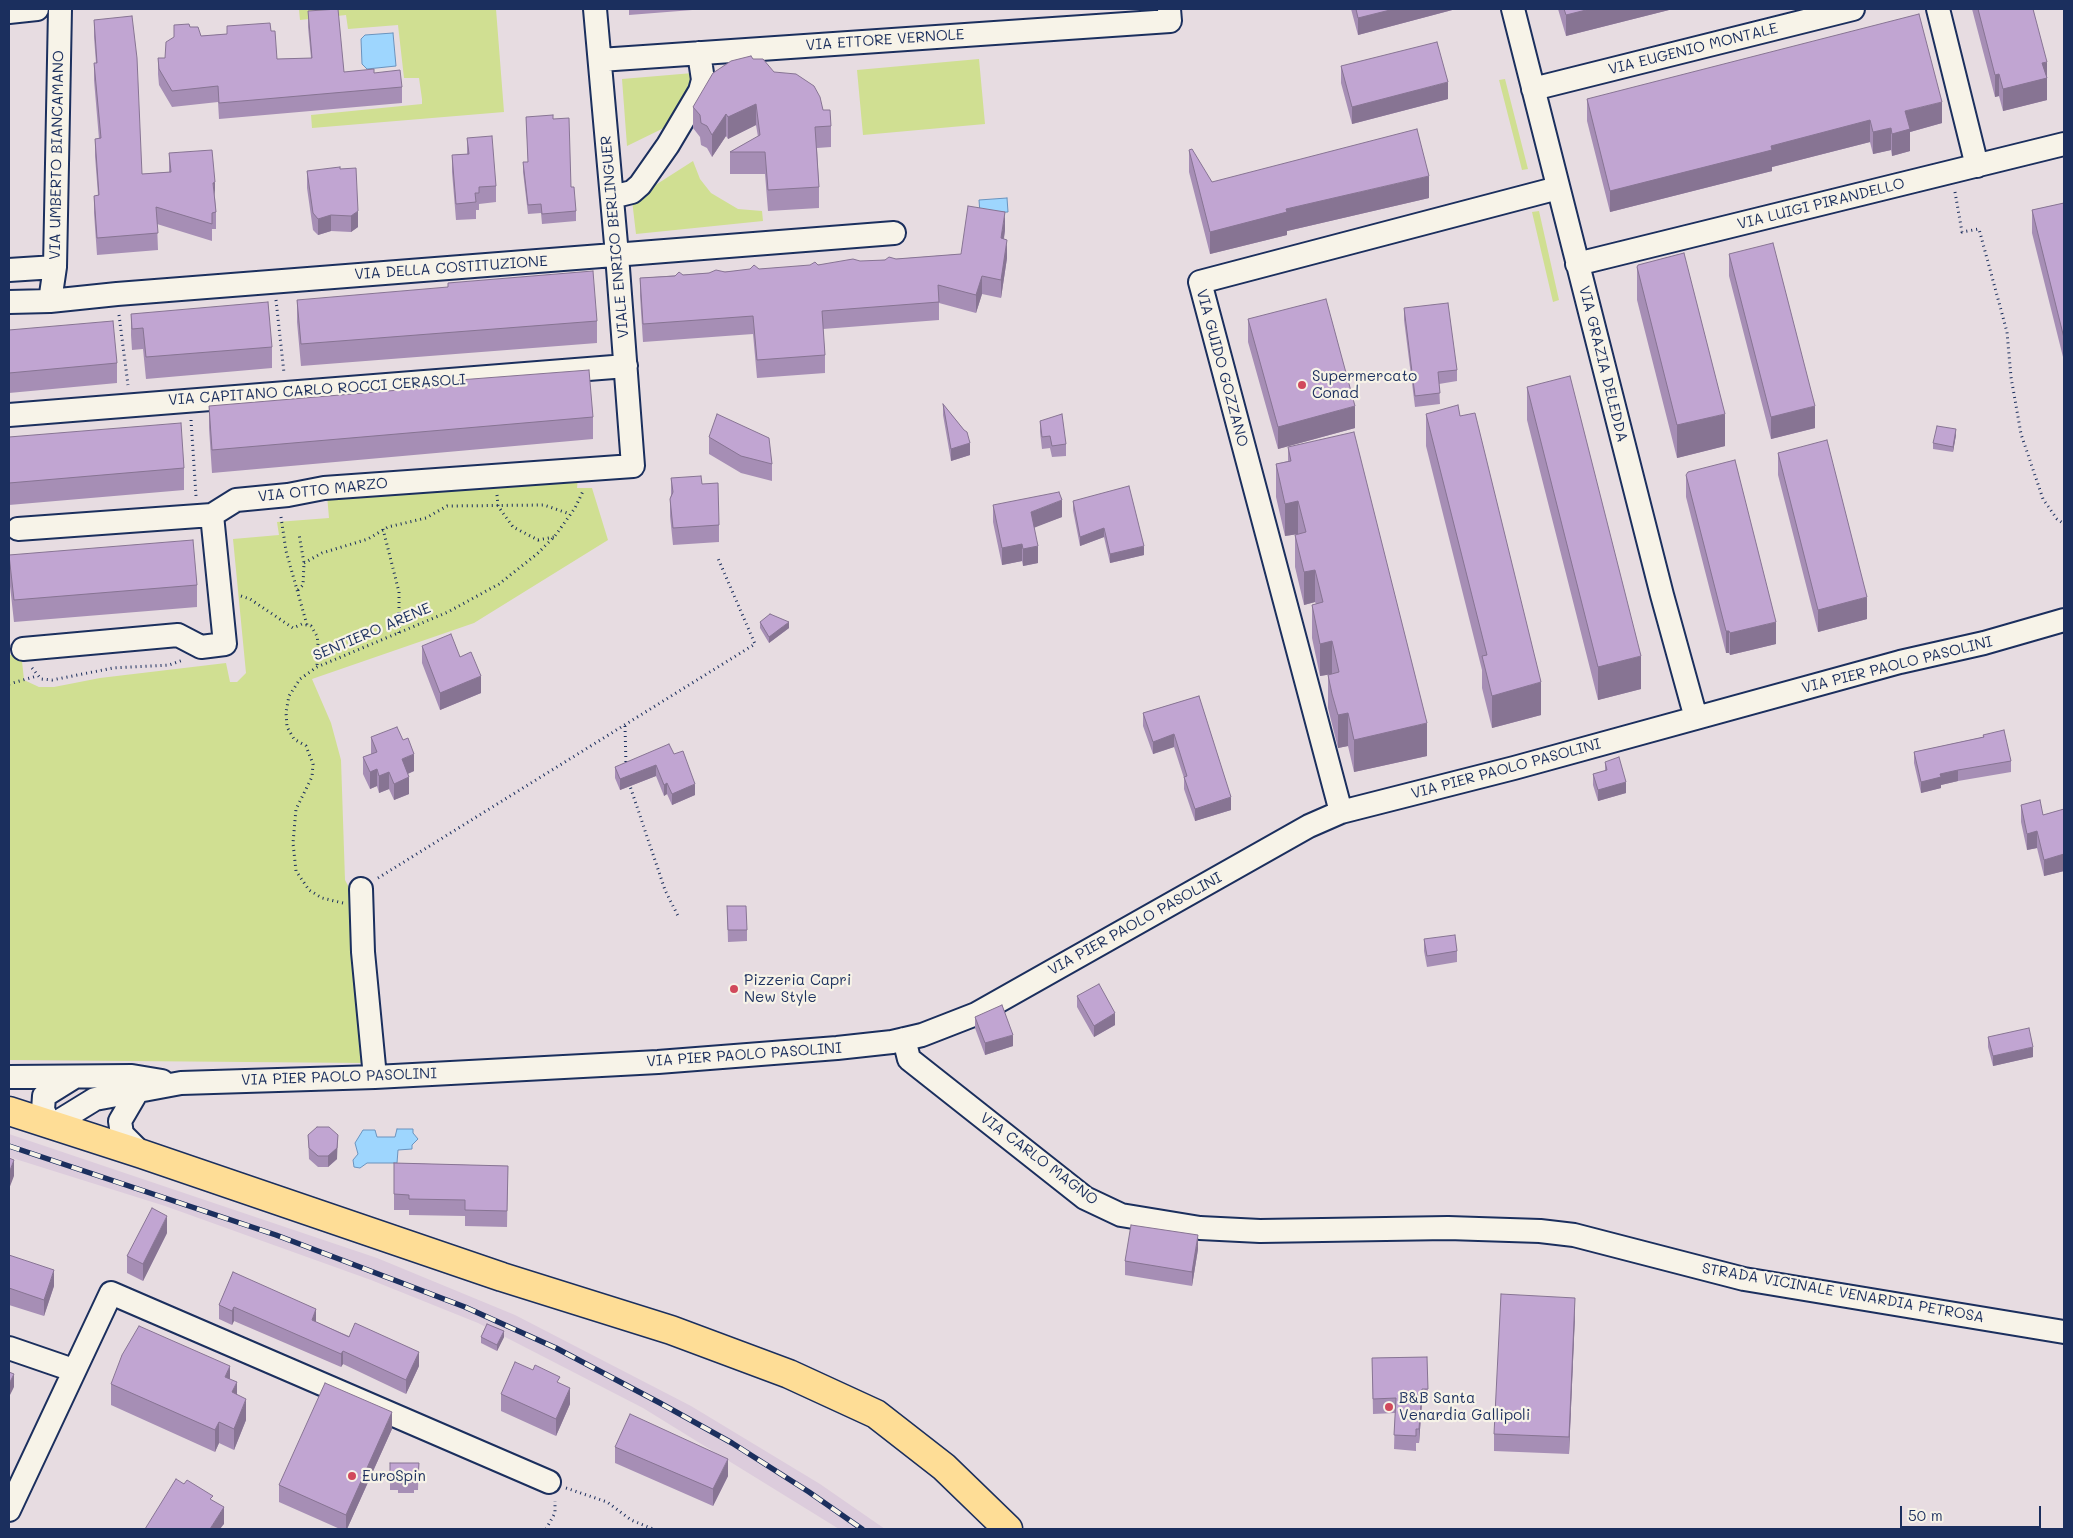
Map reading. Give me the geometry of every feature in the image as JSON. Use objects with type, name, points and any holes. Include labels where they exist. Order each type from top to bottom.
[{"type":"main road","points":[[9,1112],[142,1154],[502,1277],[671,1330],[789,1374],[876,1414],[944,1467],[1008,1529]]},
{"type":"street","points":[[9,12],[37,9]]},
{"type":"street","name":"VIA UMBERTO BIANCAMANO","points":[[50,301],[55,267],[60,9]]},
{"type":"street","name":"VIALE ENRICO BERLINGUER","points":[[595,9],[617,255],[633,466]]},
{"type":"street","name":"VIA GRAZIA DELEDDA","points":[[1513,9],[1577,264],[1696,718]]},
{"type":"street","name":"VIA EUGENIO MONTALE","points":[[1533,90],[1853,9]]},
{"type":"street","points":[[1938,9],[1977,166]]},
{"type":"street","name":"VIA ETTORE VERNOLE","points":[[600,60],[1169,15]]},
{"type":"street","points":[[612,197],[632,192],[640,185],[668,145],[700,91],[703,80],[699,53]]},
{"type":"street","name":"VIA LUIGI PIRANDELLO","points":[[1577,264],[2064,144]]},
{"type":"street","name":"VIA GUIDO GOZZANO","points":[[1341,812],[1200,282],[1558,188]]},
{"type":"street","name":"VIA DELLA COSTITUZIONE","points":[[9,302],[50,301],[117,294],[894,233]]},
{"type":"street","points":[[9,270],[55,267]]},
{"type":"street","name":"VIA CAPITANO CARLO ROCCI CERASOLI","points":[[9,415],[626,366]]},
{"type":"street","name":"VIA OTTO MARZO","points":[[18,529],[212,515],[236,500],[278,496],[324,488],[496,474],[633,466]]},
{"type":"street","points":[[27,648],[178,635],[201,646],[225,644],[212,515]]},
{"type":"street","name":"VIA PIER PAOLO PASOLINI","points":[[73,1078],[44,1096],[43,1110],[50,1126],[94,1100],[181,1083],[375,1077],[658,1062],[837,1048],[904,1039],[947,1027],[976,1014],[1309,826],[1341,812],[1458,783],[1900,662],[1984,643],[2064,620]]},
{"type":"street","points":[[361,889],[361,912],[375,1077]]},
{"type":"street","name":"VIA CARLO MAGNO","points":[[904,1039],[909,1059],[1085,1198],[1120,1215],[1200,1228],[1260,1231],[1326,1228]]},
{"type":"street","name":"VIA PIER PAOLO PASOLINI","points":[[9,1077],[73,1078],[132,1076],[181,1083]]},
{"type":"street","points":[[137,1092],[120,1121],[122,1134],[142,1154]]},
{"type":"street","name":"STRADA VICINALE VENARDIA PETROSA","points":[[1326,1228],[1488,1229],[1574,1235],[1744,1279],[2064,1332]]},
{"type":"street","points":[[9,1510],[73,1370],[111,1293],[549,1482]]},
{"type":"street","points":[[9,1348],[73,1370]]},
{"type":"path","points":[[1951,172],[1962,232],[1979,229],[2007,332],[2011,377],[2021,434],[2044,499],[2056,519],[2064,524]]},
{"type":"path","points":[[275,282],[285,393]]},
{"type":"path","points":[[117,294],[130,404]]},
{"type":"path","name":"SENTIERO ARENE","points":[[361,912],[346,903],[336,903],[322,898],[309,890],[296,871],[293,843],[296,809],[312,777],[313,764],[306,746],[294,739],[287,727],[286,712],[290,696],[300,679],[316,667],[448,612],[499,584],[537,554],[555,536],[584,490],[586,468]]},
{"type":"path","points":[[496,474],[498,506],[513,527],[538,540],[555,536]]},
{"type":"path","points":[[278,496],[286,551],[307,626]]},
{"type":"path","points":[[304,563],[322,553],[368,539],[383,528],[426,518],[447,506],[544,505],[570,514]]},
{"type":"path","points":[[383,528],[399,592],[399,633]]},
{"type":"path","points":[[298,590],[302,584],[304,563],[299,534]]},
{"type":"path","points":[[361,889],[755,644],[717,556]]},
{"type":"path","points":[[220,596],[238,595],[250,599],[293,628],[302,624],[310,626],[317,636],[316,667]]},
{"type":"path","points":[[27,648],[32,671],[41,679],[52,680],[113,668],[168,665],[188,658],[201,646]]},
{"type":"path","points":[[9,684],[38,676]]},
{"type":"path","points":[[625,726],[626,769]]},
{"type":"path","points":[[628,776],[641,824],[665,890],[679,918]]},
{"type":"path","points":[[549,1482],[606,1502],[631,1520],[654,1529]]},
{"type":"shaded area","points":[[9,1134],[377,1258],[515,1315],[691,1406],[820,1484],[885,1529],[839,1529],[643,1408],[478,1323],[371,1280],[165,1206],[9,1157]]},
{"type":"green space","points":[[299,9],[496,9],[504,112],[312,128],[311,115],[422,104],[422,99],[419,78],[404,78],[398,25],[348,29],[346,15],[300,20]]},
{"type":"green space","points":[[979,59],[985,124],[863,135],[857,70]]},
{"type":"green space","points":[[693,73],[693,81],[672,124],[627,146],[622,79]]},
{"type":"green space","points":[[1505,79],[1528,169],[1522,170],[1499,80]]},
{"type":"green space","points":[[693,161],[700,179],[711,193],[738,209],[762,211],[763,221],[636,234],[632,200]]},
{"type":"green space","points":[[1539,211],[1559,300],[1553,302],[1532,212]]},
{"type":"green space","points":[[578,478],[577,488],[592,488],[608,540],[474,623],[312,679],[331,723],[341,760],[345,880],[354,897],[366,1063],[9,1060],[9,655],[17,654],[22,661],[24,680],[39,687],[54,687],[100,678],[226,663],[230,682],[237,682],[246,673],[233,539],[279,535],[277,522],[329,518],[327,495]]},
{"type":"water","points":[[393,33],[396,66],[367,69],[362,64],[361,39],[365,35]]},
{"type":"water","points":[[1007,198],[1008,212],[980,213],[979,200]]},
{"type":"water","points":[[397,1129],[413,1129],[413,1133],[418,1139],[412,1145],[412,1149],[398,1150],[397,1163],[367,1163],[360,1168],[354,1167],[353,1160],[358,1154],[355,1143],[363,1130],[375,1130],[377,1137],[395,1137]]},
{"type":"building","points":[[338,9],[344,72],[374,69],[374,73],[400,70],[402,87],[219,103],[218,86],[172,91],[159,69],[158,58],[165,58],[166,42],[174,37],[174,25],[189,24],[190,27],[198,27],[201,36],[227,34],[227,26],[270,23],[271,31],[275,31],[277,59],[312,58],[308,11]]},
{"type":"building","points":[[1356,9],[1394,9],[1358,18]]},
{"type":"building","points":[[1564,9],[1590,9],[1566,15]]},
{"type":"building","points":[[1978,9],[2033,9],[2047,62],[2042,63],[2047,78],[2003,89],[1999,74],[1995,75]]},
{"type":"building","points":[[1919,14],[1942,102],[1905,111],[1910,129],[1892,134],[1891,128],[1873,132],[1870,120],[1771,146],[1772,150],[1610,191],[1587,99]]},
{"type":"building","points":[[132,16],[137,58],[142,174],[171,172],[169,153],[212,150],[216,212],[212,213],[212,224],[156,207],[158,233],[97,238],[94,196],[99,195],[95,139],[101,138],[94,63],[97,63],[94,20]]},
{"type":"building","points":[[1437,42],[1448,82],[1352,107],[1341,66]]},
{"type":"building","points":[[751,56],[753,59],[763,59],[774,72],[796,74],[814,86],[820,97],[823,110],[830,110],[831,126],[815,127],[819,187],[768,190],[765,152],[730,152],[760,135],[756,104],[728,117],[726,114],[712,135],[707,126],[701,123],[700,115],[693,107],[713,73],[731,61]]},
{"type":"building","points":[[553,115],[553,119],[569,118],[571,187],[574,187],[576,211],[542,214],[541,204],[528,205],[523,162],[528,162],[526,117]]},
{"type":"building","points":[[1417,129],[1429,176],[1286,209],[1287,212],[1210,232],[1189,150],[1192,149],[1212,182]]},
{"type":"building","points":[[492,136],[496,186],[479,187],[479,193],[475,193],[476,202],[456,204],[452,155],[469,154],[467,138]]},
{"type":"building","points":[[340,167],[340,169],[356,168],[358,211],[351,216],[331,215],[318,219],[313,213],[307,171]]},
{"type":"building","points":[[2064,203],[2064,338],[2032,210]]},
{"type":"building","points":[[968,206],[1005,212],[1001,238],[1007,240],[1001,280],[982,276],[976,295],[938,285],[939,302],[822,311],[825,355],[757,360],[753,316],[643,324],[640,278],[675,276],[679,272],[683,275],[709,273],[716,270],[725,272],[750,269],[754,265],[759,269],[810,265],[815,262],[818,265],[853,259],[860,261],[885,260],[889,257],[896,259],[961,254]]},
{"type":"building","points":[[1773,243],[1815,406],[1771,417],[1729,254]]},
{"type":"building","points":[[1684,253],[1725,414],[1677,425],[1637,267],[1638,265]]},
{"type":"building","points":[[593,271],[597,321],[301,344],[297,300],[448,287],[448,283]]},
{"type":"building","name":"Supermercato Conad","points":[[1326,299],[1355,406],[1278,427],[1248,319]]},
{"type":"building","points":[[268,302],[272,347],[146,357],[143,328],[132,329],[131,314]]},
{"type":"building","points":[[1448,303],[1457,370],[1438,372],[1440,393],[1415,396],[1404,308]]},
{"type":"building","points":[[113,321],[117,363],[9,373],[9,330]]},
{"type":"building","points":[[589,370],[593,417],[212,450],[209,406],[459,385],[459,380]]},
{"type":"building","points":[[1570,376],[1641,656],[1598,667],[1527,387]]},
{"type":"building","points":[[943,404],[967,432],[970,443],[951,449]]},
{"type":"building","points":[[1458,405],[1460,416],[1475,413],[1541,682],[1492,696],[1482,656],[1487,655],[1426,414]]},
{"type":"building","points":[[717,414],[769,438],[772,464],[741,456],[709,437]]},
{"type":"building","points":[[1062,414],[1066,444],[1052,446],[1050,436],[1042,437],[1040,421]]},
{"type":"building","points":[[181,423],[184,468],[9,483],[9,437]]},
{"type":"building","points":[[1937,426],[1956,429],[1953,447],[1933,443]]},
{"type":"building","points":[[1354,432],[1427,723],[1354,740],[1348,713],[1338,715],[1332,694],[1328,675],[1339,672],[1332,641],[1320,644],[1312,605],[1323,602],[1315,570],[1304,572],[1295,535],[1306,532],[1298,501],[1285,504],[1276,464],[1291,461],[1288,447]]},
{"type":"building","points":[[1827,440],[1867,597],[1818,610],[1778,453]]},
{"type":"building","points":[[1735,460],[1776,622],[1730,633],[1726,631],[1686,475],[1688,472]]},
{"type":"building","points":[[701,476],[702,484],[718,483],[719,525],[673,528],[670,499],[673,492],[671,478]]},
{"type":"building","points":[[1129,486],[1144,546],[1110,554],[1104,528],[1080,537],[1073,501]]},
{"type":"building","points":[[1059,492],[1062,500],[1031,512],[1038,546],[1023,549],[1022,544],[1002,548],[993,505]]},
{"type":"building","points":[[193,540],[197,585],[14,600],[9,555]]},
{"type":"building","points":[[770,614],[789,622],[769,637],[760,622]]},
{"type":"building","points":[[451,634],[460,657],[471,652],[481,676],[440,693],[422,646]]},
{"type":"building","points":[[1199,696],[1231,797],[1195,809],[1184,777],[1187,776],[1174,734],[1153,742],[1143,713]]},
{"type":"building","points":[[397,727],[403,740],[408,738],[414,754],[402,759],[409,777],[394,784],[389,772],[379,776],[377,769],[370,772],[363,757],[377,752],[371,737]]},
{"type":"building","points":[[2004,730],[2011,761],[1940,774],[1941,777],[1921,782],[1914,752],[1984,737],[1983,735]]},
{"type":"building","points":[[669,744],[674,754],[683,751],[695,784],[672,794],[667,783],[664,785],[656,765],[620,779],[615,767]]},
{"type":"building","points":[[1619,757],[1626,782],[1598,790],[1593,774],[1607,770],[1605,762]]},
{"type":"building","points":[[2040,800],[2043,815],[2064,809],[2064,854],[2044,860],[2037,831],[2027,834],[2021,805]]},
{"type":"building","points":[[727,906],[746,906],[747,930],[728,930]]},
{"type":"building","points":[[1455,935],[1457,951],[1427,956],[1424,939]]},
{"type":"building","points":[[1099,984],[1115,1013],[1094,1026],[1077,996]]},
{"type":"building","points":[[1002,1005],[1013,1035],[985,1043],[975,1017]]},
{"type":"building","points":[[2029,1028],[2033,1047],[1993,1056],[1988,1037]]},
{"type":"building","points":[[317,1127],[329,1127],[338,1135],[337,1148],[328,1156],[318,1156],[309,1148],[308,1135]]},
{"type":"building","points":[[9,1158],[14,1160],[9,1173]]},
{"type":"building","points":[[394,1163],[508,1166],[507,1211],[465,1210],[465,1200],[409,1199],[409,1195],[394,1194]]},
{"type":"building","points":[[152,1208],[167,1216],[143,1264],[127,1256]]},
{"type":"building","points":[[1131,1225],[1198,1235],[1192,1272],[1125,1261]]},
{"type":"building","points":[[9,1255],[54,1270],[44,1300],[9,1288]]},
{"type":"building","points":[[233,1272],[316,1309],[312,1320],[349,1337],[355,1323],[419,1352],[406,1380],[343,1351],[341,1354],[234,1307],[232,1311],[219,1305]]},
{"type":"building","points":[[1501,1294],[1575,1298],[1569,1437],[1494,1434]]},
{"type":"building","points":[[487,1324],[504,1331],[497,1345],[481,1337]]},
{"type":"building","points":[[139,1326],[230,1366],[225,1377],[237,1382],[232,1392],[246,1399],[234,1429],[219,1422],[215,1430],[111,1384],[122,1355]]},
{"type":"building","points":[[1427,1357],[1428,1389],[1422,1389],[1419,1429],[1416,1429],[1416,1436],[1394,1435],[1396,1398],[1373,1399],[1372,1358]]},
{"type":"building","points":[[515,1362],[533,1370],[535,1365],[560,1377],[557,1382],[570,1388],[556,1419],[501,1394]]},
{"type":"building","points":[[9,1372],[14,1374],[9,1384]]},
{"type":"building","points":[[325,1383],[392,1412],[346,1515],[279,1485]]},
{"type":"building","points":[[630,1414],[728,1459],[713,1489],[615,1447]]},
{"type":"building","points":[[390,1463],[419,1463],[418,1479],[414,1479],[414,1482],[398,1482],[398,1478],[390,1478]]},
{"type":"building","points":[[176,1479],[184,1484],[187,1480],[213,1496],[210,1499],[224,1507],[210,1529],[145,1529]]},
{"type":"railway","points":[[9,1146],[276,1235],[465,1307],[556,1348],[732,1443],[809,1492],[862,1529]]},
{"type":"place","name":"Supermercato Conad","points":[[1302,385]]},
{"type":"place","name":"Pizzeria Capri New Style","points":[[734,989]]},
{"type":"place","name":"B&B Santa Venardia Gallipoli","points":[[1389,1407]]},
{"type":"place","name":"EuroSpin","points":[[352,1476]]}]
